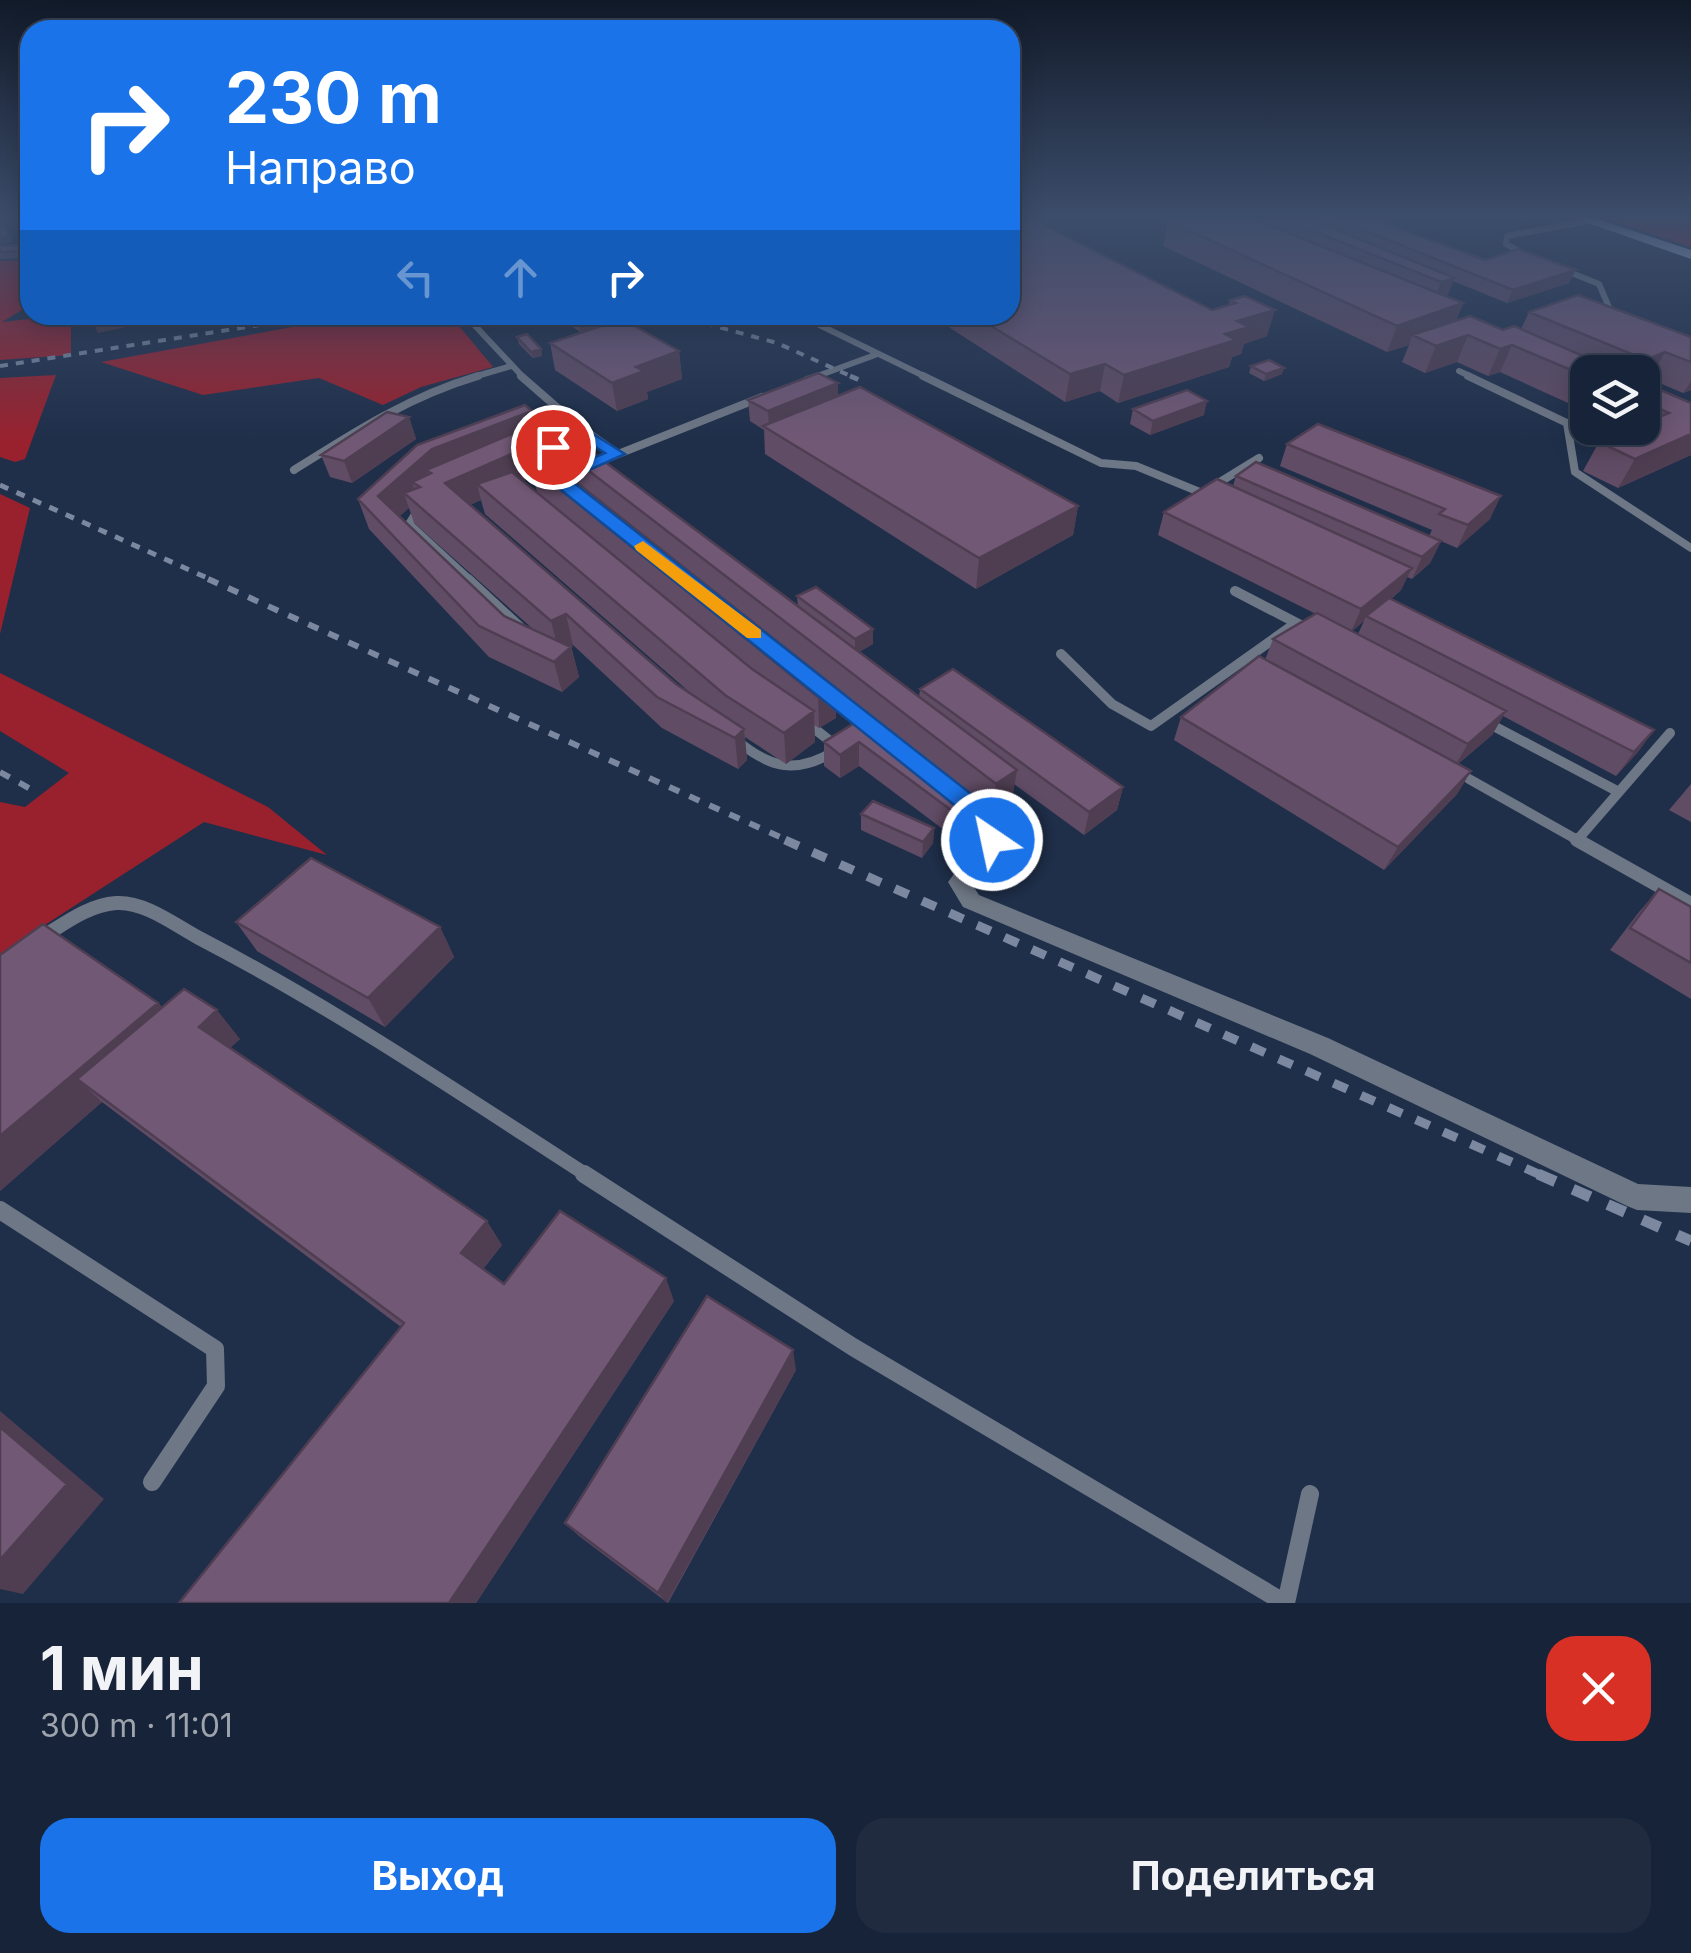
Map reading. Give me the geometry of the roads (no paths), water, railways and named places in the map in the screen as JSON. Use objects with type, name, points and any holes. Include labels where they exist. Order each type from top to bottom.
[{"type":"street","points":[[974,808],[995,828],[992,840],[959,882],[972,901],[1319,1046],[1637,1197],[1691,1200]]},
{"type":"lane","points":[[1602,326],[1620,333],[1603,293]]},
{"type":"lane","points":[[474,325],[511,366],[587,435],[618,454]]},
{"type":"lane","points":[[818,325],[1096,460],[1136,466],[1202,493]]},
{"type":"lane","points":[[799,383],[876,355]]},
{"type":"lane","points":[[294,470],[382,414],[429,390],[511,366]]},
{"type":"lane","points":[[1458,370],[1567,423],[1575,472],[1691,548]]},
{"type":"lane","points":[[572,472],[780,390]]},
{"type":"lane","points":[[536,454],[587,435]]},
{"type":"lane","points":[[1186,503],[1259,458]]},
{"type":"lane","points":[[427,502],[415,510],[409,524],[534,639]]},
{"type":"lane","points":[[1235,591],[1330,640]]},
{"type":"lane","points":[[1061,654],[1112,704],[1151,726],[1296,623]]},
{"type":"lane","points":[[822,688],[883,736]]},
{"type":"lane","points":[[794,712],[838,748]]},
{"type":"lane","points":[[1466,712],[1619,792]]},
{"type":"lane","points":[[728,732],[779,768],[794,772],[813,766],[869,725]]},
{"type":"lane","points":[[1578,838],[1670,733]]},
{"type":"lane","points":[[1469,779],[1691,904]]},
{"type":"lane","points":[[34,943],[84,911],[116,903],[138,906],[242,960],[408,1060],[853,1348],[1286,1603],[1310,1494]]},
{"type":"lane","points":[[0,1210],[215,1349],[216,1386],[152,1482]]},
{"type":"railway","points":[[0,366],[260,325]]},
{"type":"railway","points":[[711,325],[777,343],[855,378]]},
{"type":"railway","points":[[850,376],[864,382]]},
{"type":"railway","points":[[0,485],[214,581]]},
{"type":"railway","points":[[208,579],[791,842]]},
{"type":"railway","points":[[0,772],[36,792]]},
{"type":"railway","points":[[785,840],[1543,1176]]},
{"type":"railway","points":[[1538,1174],[1691,1241]]}]
